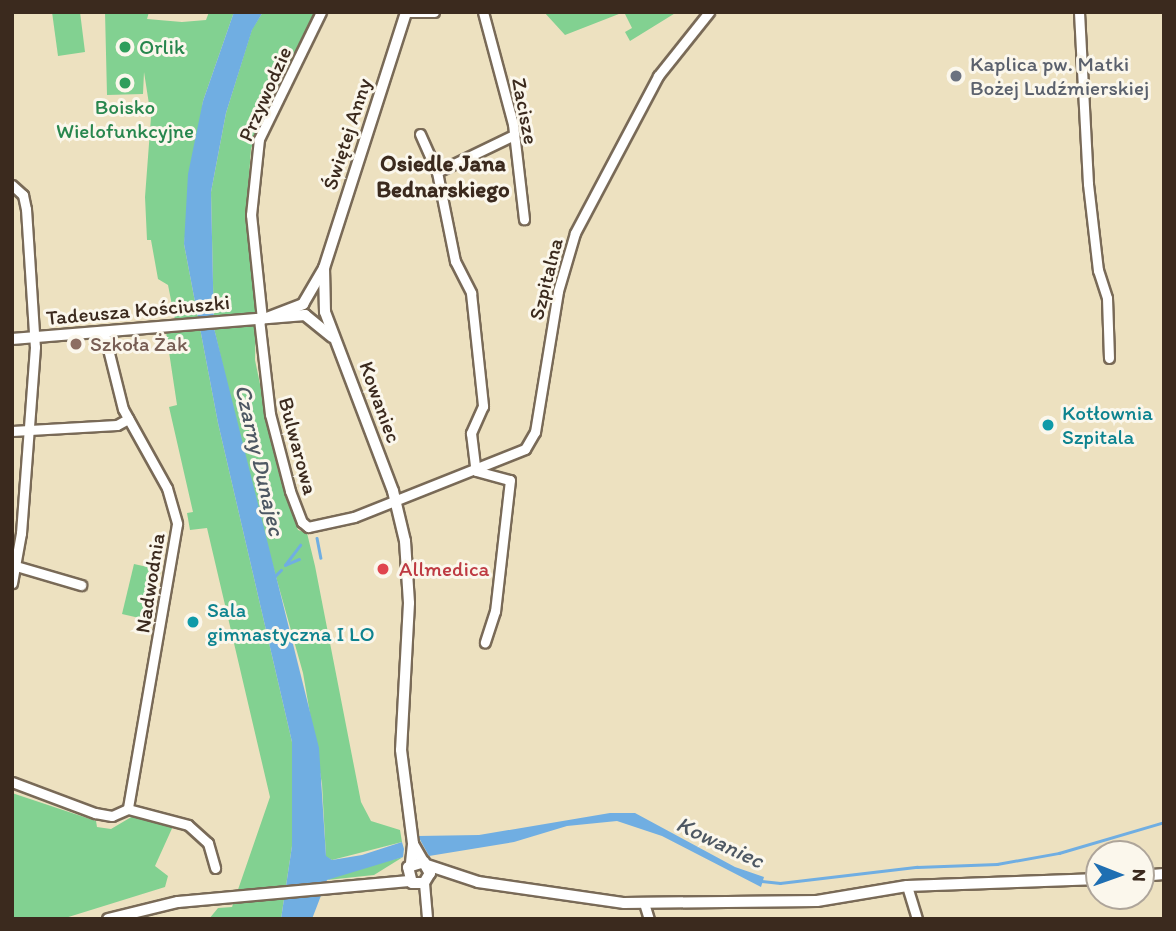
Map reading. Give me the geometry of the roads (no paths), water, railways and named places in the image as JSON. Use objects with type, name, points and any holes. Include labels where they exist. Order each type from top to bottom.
[{"type":"street","name":"Przywodzie","points":[[261,319],[251,215],[260,139],[321,12]]},
{"type":"street","points":[[406,12],[434,12]]},
{"type":"street","name":"Świętej Anny","points":[[308,309],[324,268],[406,12]]},
{"type":"street","name":"Zacisze","points":[[483,12],[514,135],[524,219]]},
{"type":"street","name":"Szpitalna","points":[[396,500],[519,452],[533,438],[558,291],[575,233],[657,76],[709,12]]},
{"type":"street","points":[[1079,12],[1088,184],[1098,270],[1107,298],[1109,358]]},
{"type":"street","points":[[420,134],[437,172],[458,271],[471,293],[483,407],[471,433],[476,471],[510,481],[497,597],[485,642]]},
{"type":"street","points":[[437,172],[514,135]]},
{"type":"street","points":[[12,176],[13,185],[23,195],[26,209],[34,338],[23,515],[12,583]]},
{"type":"street","name":"Świętej Anny","points":[[322,299],[324,268]]},
{"type":"street","points":[[308,309],[322,299]]},
{"type":"street","name":"Kowaniec","points":[[322,299],[396,500],[408,575],[401,739],[416,876]]},
{"type":"street","name":"Tadeusza Kościuszki","points":[[12,339],[261,319],[308,309]]},
{"type":"street","points":[[308,309],[325,312]]},
{"type":"street","name":"Kowaniec","points":[[308,309],[340,348]]},
{"type":"street","name":"Bulwarowa","points":[[261,319],[263,381],[285,476],[302,522],[308,527],[332,524],[396,500]]},
{"type":"street","name":"Nadwodnia","points":[[104,333],[128,419],[167,488],[177,524],[128,809]]},
{"type":"street","points":[[12,431],[117,425],[128,419]]},
{"type":"street","points":[[12,515],[23,515]]},
{"type":"street","points":[[16,566],[81,584]]},
{"type":"street","points":[[12,782],[94,813],[112,816],[128,809],[188,825],[208,843],[215,868]]},
{"type":"street","name":"Kowaniec","points":[[412,839],[425,864]]},
{"type":"street","points":[[425,864],[459,875],[592,900],[644,903],[817,901],[907,886],[1085,880]]},
{"type":"street","points":[[416,876],[425,864]]},
{"type":"street","points":[[416,876],[425,864]]},
{"type":"street","points":[[108,919],[201,900],[343,888],[416,876],[459,875]]},
{"type":"street","points":[[416,876],[427,919]]},
{"type":"street","points":[[907,886],[917,919]]},
{"type":"street","points":[[644,903],[649,919]]},
{"type":"water","points":[[234,12],[263,12],[252,30],[226,113],[211,192],[214,328],[319,748],[326,856],[332,860],[362,855],[402,842],[404,849],[403,857],[327,880],[312,919],[281,919],[292,846],[292,742],[218,423],[184,244],[188,174],[203,101]]},
{"type":"water","points":[[610,813],[635,813],[735,867],[764,877],[761,887],[662,836],[617,821],[567,826],[514,842],[429,856],[418,836],[479,835]]},
{"type":"waterway","points":[[317,538],[321,558]]},
{"type":"waterway","points":[[285,565],[300,545]]},
{"type":"waterway","points":[[285,565],[299,559]]},
{"type":"waterway","points":[[273,578],[281,570]]},
{"type":"waterway","name":"Kowaniec","points":[[761,881],[780,883],[917,867],[997,864],[1059,853],[1164,822]]},
{"type":"place","name":"Orlik","points":[[125,47]]},
{"type":"place","name":"Kaplica pw. Matki Bożej Ludźmierskiej","points":[[956,76]]},
{"type":"place","name":"Boisko Wielofunkcyjne","points":[[125,83]]},
{"type":"place","name":"Szkoła Żak","points":[[76,344]]},
{"type":"place","name":"Kotłownia Szpitala","points":[[1048,425]]},
{"type":"place","name":"Allmedica","points":[[383,569]]},
{"type":"place","name":"Sala gimnastyczna I LO","points":[[193,622]]},
{"type":"district","name":"Osiedle Jana Bednarskiego","points":[[443,176]]},
{"type":"water label","name":"Czarny Dunajec","points":[[260,460]]}]
